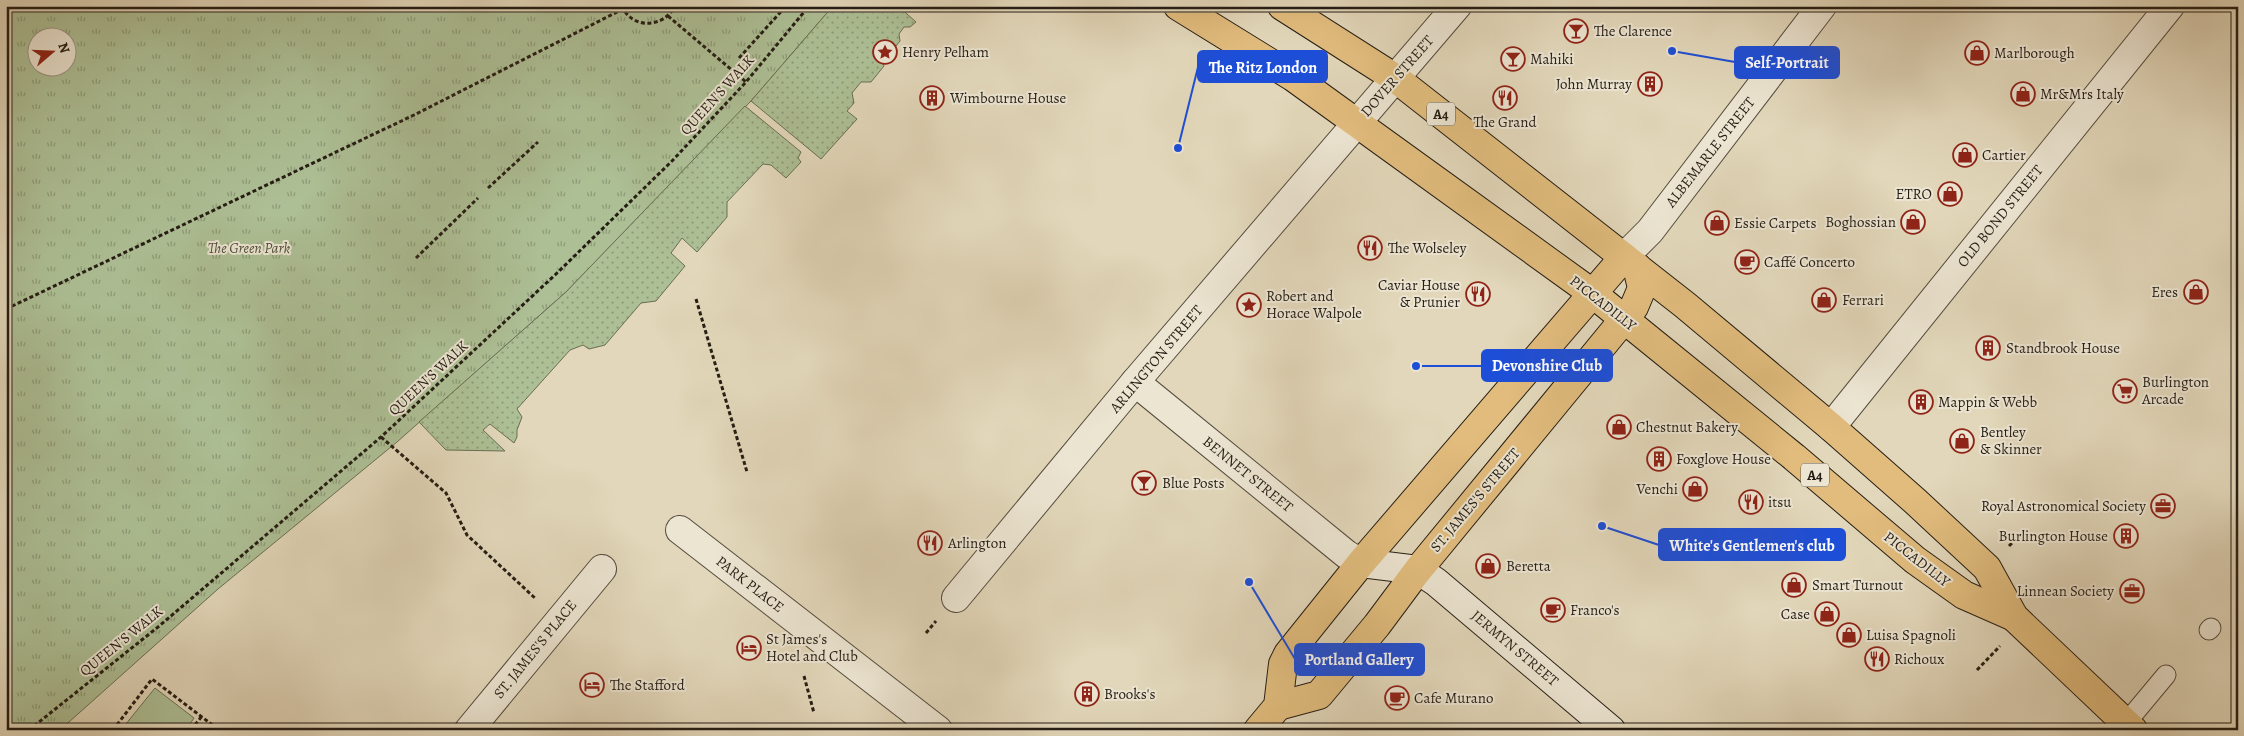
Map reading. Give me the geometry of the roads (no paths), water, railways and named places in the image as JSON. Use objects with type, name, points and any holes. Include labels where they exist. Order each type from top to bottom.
[{"type":"main road","name":"PICCADILLY","points":[[1178,6],[1293,77],[1358,122],[1592,293],[1794,457],[1916,560],[1964,595],[2014,617]]},
{"type":"main road","name":"PICCADILLY","points":[[1282,6],[1395,78],[1631,262],[1831,427],[1987,568],[2014,617],[2131,728]]},
{"type":"main road","name":"ALBEMARLE STREET","points":[[1592,293],[1631,262]]},
{"type":"main road","name":"ST. JAMES'S STREET","points":[[1278,706],[1319,695],[1377,625],[1418,570],[1625,319],[1634,307],[1642,288],[1631,262]]},
{"type":"main road","points":[[1258,730],[1278,706],[1283,664],[1288,654],[1361,563],[1592,293]]},
{"type":"street","name":"DOVER STREET","points":[[1358,122],[1457,6]]},
{"type":"street","name":"ALBEMARLE STREET","points":[[1631,262],[1650,231],[1822,6]]},
{"type":"street","name":"OLD BOND STREET","points":[[1831,427],[2170,6]]},
{"type":"street","name":"ARLINGTON STREET","points":[[956,598],[1135,382],[1358,122]]},
{"type":"street","name":"BENNET STREET","points":[[1135,382],[1346,554],[1361,563]]},
{"type":"street","name":"PARK PLACE","points":[[680,530],[938,730]]},
{"type":"street","points":[[1361,563],[1418,570]]},
{"type":"street","name":"ST. JAMES'S PLACE","points":[[470,730],[602,569]]},
{"type":"street","name":"JERMYN STREET","points":[[1418,570],[1454,596],[1611,730]]},
{"type":"lane","points":[[2131,728],[2166,675]]},
{"type":"place","name":"The Clarence","points":[[1576,31]]},
{"type":"place","name":"Self-Portrait","points":[[1672,51]]},
{"type":"place","name":"Henry Pelham","points":[[885,52]]},
{"type":"place","name":"Marlborough","points":[[1977,53]]},
{"type":"place","name":"Mahiki","points":[[1513,59]]},
{"type":"place","name":"John Murray","points":[[1650,84]]},
{"type":"place","name":"Mr&Mrs Italy","points":[[2023,94]]},
{"type":"place","name":"Wimbourne House","points":[[932,98]]},
{"type":"place","name":"The Grand","points":[[1505,98]]},
{"type":"place","name":"The Ritz London","points":[[1178,148]]},
{"type":"place","name":"Cartier","points":[[1965,155]]},
{"type":"place","name":"ETRO","points":[[1950,194]]},
{"type":"place","name":"Boghossian","points":[[1913,222]]},
{"type":"place","name":"Essie Carpets","points":[[1717,223]]},
{"type":"place","name":"The Wolseley","points":[[1370,248]]},
{"type":"place","name":"Caffé Concerto","points":[[1747,262]]},
{"type":"place","name":"Eres","points":[[2196,292]]},
{"type":"place","name":"Caviar House & Prunier","points":[[1478,294]]},
{"type":"place","name":"Ferrari","points":[[1824,300]]},
{"type":"place","name":"Robert and Horace Walpole","points":[[1249,305]]},
{"type":"place","name":"Standbrook House","points":[[1988,348]]},
{"type":"place","name":"Devonshire Club","points":[[1416,366]]},
{"type":"place","name":"Burlington Arcade","points":[[2125,391]]},
{"type":"place","name":"Mappin & Webb","points":[[1921,402]]},
{"type":"place","name":"Chestnut Bakery","points":[[1619,427]]},
{"type":"place","name":"Bentley & Skinner","points":[[1962,441]]},
{"type":"place","name":"Foxglove House","points":[[1659,459]]},
{"type":"place","name":"Blue Posts","points":[[1144,483]]},
{"type":"place","name":"Venchi","points":[[1695,489]]},
{"type":"place","name":"itsu","points":[[1751,502]]},
{"type":"place","name":"Royal Astronomical Society","points":[[2163,506]]},
{"type":"place","name":"White's Gentlemen's club","points":[[1602,526]]},
{"type":"place","name":"Burlington House","points":[[2126,536]]},
{"type":"place","name":"Arlington","points":[[930,543]]},
{"type":"place","name":"Beretta","points":[[1488,566]]},
{"type":"place","name":"Portland Gallery","points":[[1249,582]]},
{"type":"place","name":"Smart Turnout","points":[[1794,585]]},
{"type":"place","name":"Linnean Society","points":[[2132,591]]},
{"type":"place","name":"Franco's","points":[[1553,610]]},
{"type":"place","name":"Case","points":[[1827,614]]},
{"type":"place","name":"Luisa Spagnoli","points":[[1849,635]]},
{"type":"place","name":"St James's Hotel and Club","points":[[749,648]]},
{"type":"place","name":"Richoux","points":[[1877,659]]},
{"type":"place","name":"The Stafford","points":[[592,685]]},
{"type":"place","name":"Brooks's","points":[[1087,694]]},
{"type":"place","name":"Cafe Murano","points":[[1397,698]]},
{"type":"park label","name":"The Green Park","points":[[249,248]]}]
